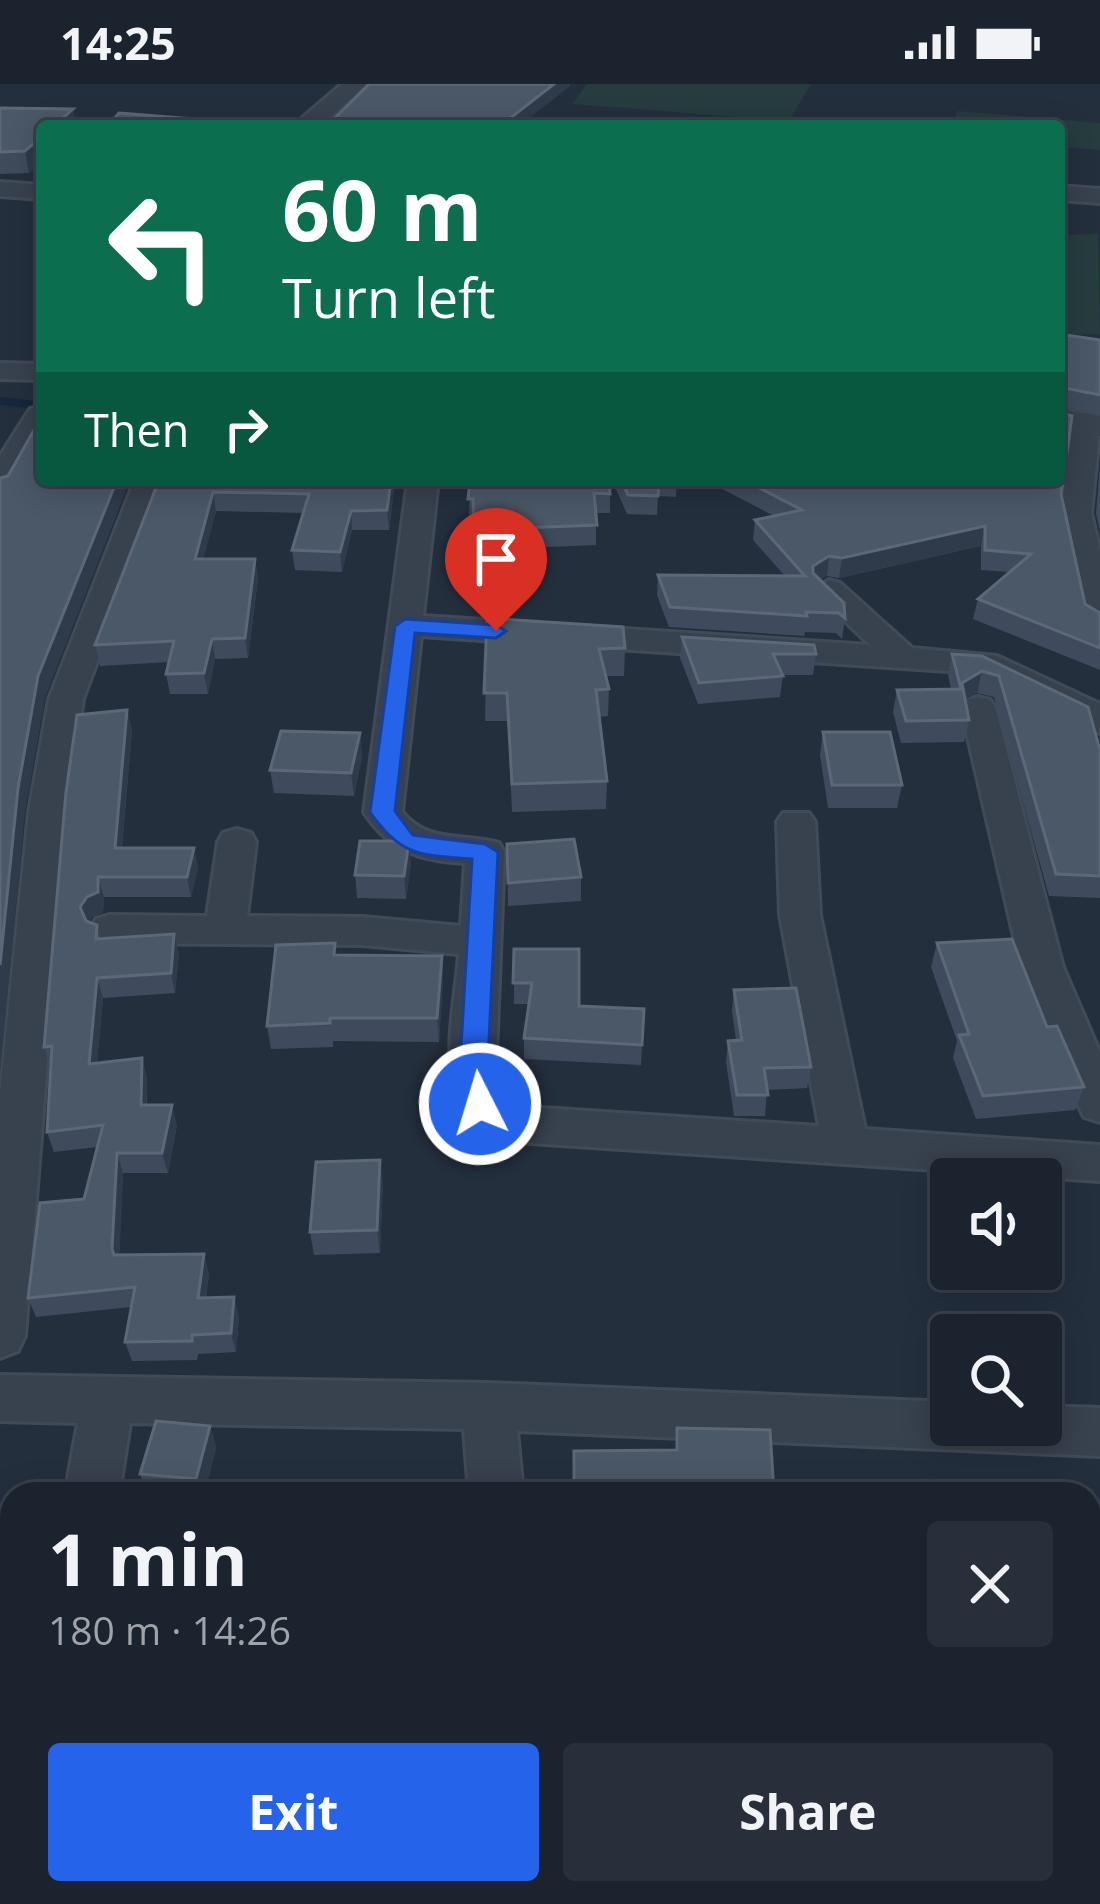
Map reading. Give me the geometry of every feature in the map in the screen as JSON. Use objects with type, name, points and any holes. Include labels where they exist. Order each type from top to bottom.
[{"type":"street","points":[[312,120],[356,84]]},
{"type":"street","points":[[0,189],[36,192]]},
{"type":"street","points":[[1065,193],[1100,196]]},
{"type":"street","points":[[0,371],[36,372]]},
{"type":"street","points":[[1082,423],[1076,513],[1100,623]]},
{"type":"street","points":[[0,485],[36,426]]},
{"type":"street","points":[[0,1336],[48,812],[66,699],[148,486]]},
{"type":"street","points":[[422,486],[382,812],[405,841],[425,848],[485,852],[473,1082],[480,1104],[501,1123],[1100,1163]]},
{"type":"street","points":[[830,590],[902,657]]},
{"type":"street","points":[[405,626],[985,663],[1099,718]]},
{"type":"street","points":[[977,707],[1042,967],[1100,1105]]},
{"type":"street","points":[[796,822],[800,915],[847,1147]]},
{"type":"street","points":[[225,930],[237,842]]},
{"type":"street","points":[[110,929],[363,931],[481,942]]},
{"type":"street","points":[[0,1398],[488,1406],[1100,1432]]},
{"type":"street","points":[[94,1482],[108,1400]]},
{"type":"street","points":[[488,1406],[495,1482]]},
{"type":"green space","points":[[587,84],[811,84],[790,120],[572,104]]},
{"type":"green space","points":[[957,111],[1064,120],[955,120]]},
{"type":"green space","points":[[1065,120],[1100,123],[1100,150],[1065,147]]},
{"type":"green space","points":[[1098,234],[1100,334],[1065,335],[1065,235]]},
{"type":"building","points":[[369,84],[554,84],[508,120],[333,120]]},
{"type":"building","points":[[0,108],[73,109],[61,120],[36,120],[36,141],[25,151],[0,152]]},
{"type":"building","points":[[119,113],[206,120],[113,120]]},
{"type":"building","points":[[1065,335],[1100,340],[1100,395],[1065,388]]},
{"type":"building","points":[[1065,414],[1072,416],[1065,466]]},
{"type":"building","points":[[36,427],[36,486],[115,486],[38,676],[18,788],[0,965],[0,478],[8,476]]},
{"type":"building","points":[[157,486],[390,486],[387,510],[351,511],[340,552],[292,550],[309,494],[213,492],[195,559],[255,559],[245,638],[212,639],[204,673],[166,674],[174,641],[95,645]]},
{"type":"building","points":[[469,486],[609,486],[610,494],[594,493],[597,525],[474,530],[473,499],[468,499]]},
{"type":"building","points":[[624,486],[659,486],[658,496],[628,495]]},
{"type":"building","points":[[756,486],[1062,486],[1085,604],[1100,613],[1100,648],[978,599],[1031,554],[985,550],[985,526],[842,558],[829,556],[813,566],[813,573],[844,603],[845,618],[839,613],[806,612],[807,616],[670,607],[658,575],[805,576],[755,520],[802,510]]},
{"type":"building","points":[[487,618],[623,627],[625,648],[599,649],[609,689],[596,690],[607,781],[512,784],[507,693],[484,693]]},
{"type":"building","points":[[682,637],[814,645],[816,654],[773,654],[783,676],[699,683]]},
{"type":"building","points":[[952,654],[982,656],[1088,707],[1100,750],[1100,876],[1056,874],[999,676],[982,671],[962,683],[969,720],[906,721],[897,690],[961,689]]},
{"type":"building","points":[[127,710],[115,848],[194,848],[187,877],[98,877],[98,892],[80,907],[86,921],[97,925],[96,939],[174,934],[171,973],[97,978],[89,1064],[142,1058],[141,1105],[172,1105],[162,1153],[117,1153],[112,1249],[114,1255],[204,1254],[198,1298],[234,1297],[231,1333],[192,1335],[192,1341],[125,1342],[135,1287],[28,1298],[40,1203],[84,1199],[103,1125],[47,1132],[52,1046],[44,1047],[77,715]]},
{"type":"building","points":[[281,731],[360,733],[351,773],[270,770]]},
{"type":"building","points":[[823,732],[890,732],[902,785],[832,785]]},
{"type":"building","points":[[574,839],[581,877],[508,883],[507,844]]},
{"type":"building","points":[[360,841],[409,841],[404,876],[355,875]]},
{"type":"building","points":[[1012,939],[1047,1027],[1057,1026],[1084,1087],[983,1096],[959,1035],[969,1034],[937,943]]},
{"type":"building","points":[[335,943],[334,955],[442,956],[437,1018],[330,1018],[330,1023],[267,1026],[276,945]]},
{"type":"building","points":[[514,949],[579,949],[579,1006],[644,1009],[642,1045],[524,1038],[532,983],[513,983]]},
{"type":"building","points":[[796,988],[811,1067],[764,1068],[768,1095],[737,1095],[728,1041],[742,1040],[734,990]]},
{"type":"building","points":[[380,1160],[377,1230],[310,1232],[316,1162]]},
{"type":"building","points":[[156,1421],[210,1426],[196,1479],[140,1474]]},
{"type":"building","points":[[677,1428],[770,1430],[773,1482],[574,1482],[574,1451],[677,1450]]},
{"type":"waterway","points":[[0,401],[36,405]]},
{"type":"route","points":[[480,1104],[473,1082],[485,852],[425,848],[405,841],[382,812],[405,626],[496,631]]}]
